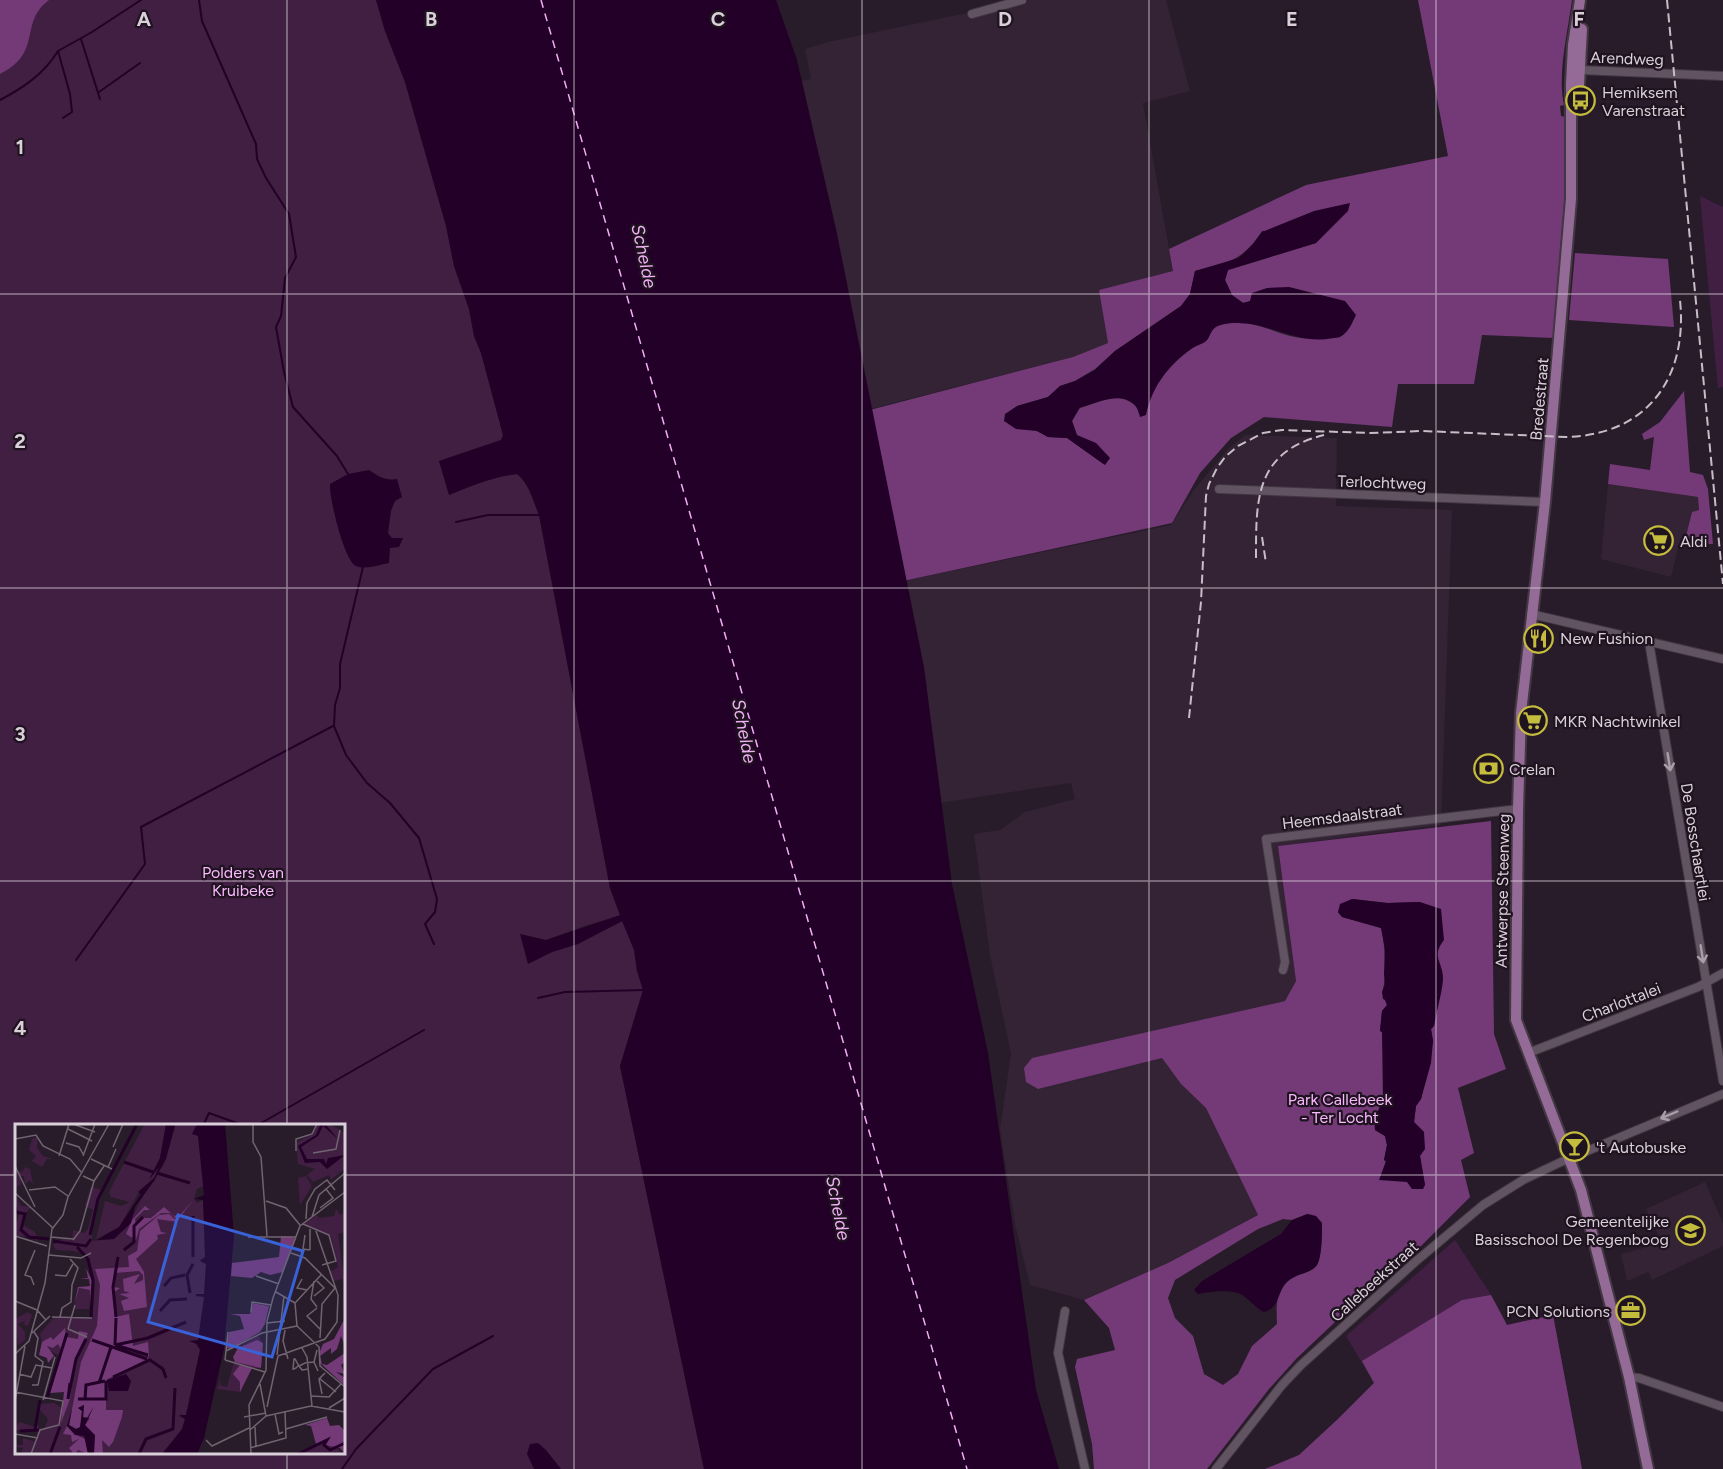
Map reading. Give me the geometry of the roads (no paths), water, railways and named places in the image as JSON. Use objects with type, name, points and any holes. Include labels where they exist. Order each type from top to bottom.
[{"type":"main road","name":"Bredestraat","points":[[1531,614],[1545,502],[1575,160],[1582,0]]},
{"type":"main road","name":"Bredestraat","points":[[1572,187],[1573,45],[1582,0]]},
{"type":"main road","name":"Antwerpse Steenweg","points":[[1531,614],[1521,713],[1516,1020],[1581,1191],[1629,1377],[1648,1469]]},
{"type":"street","points":[[972,14],[1022,0]]},
{"type":"street","name":"Arendweg","points":[[1580,70],[1723,76]]},
{"type":"street","name":"Terlochtweg","points":[[1219,489],[1545,502]]},
{"type":"street","points":[[1531,614],[1723,659]]},
{"type":"street","name":"De Bosschaertlei","points":[[1649,642],[1723,1081]]},
{"type":"street","name":"Heemsdaalstraat","points":[[1283,970],[1285,962],[1266,838],[1518,809]]},
{"type":"street","name":"Charlottalei","points":[[1528,1053],[1706,983],[1723,973]]},
{"type":"street","name":"Callebeekstraat","points":[[1216,1469],[1301,1365],[1415,1262],[1498,1194],[1570,1158],[1723,1094]]},
{"type":"street","points":[[1065,1311],[1058,1353],[1085,1469]]},
{"type":"street","points":[[1629,1377],[1640,1378],[1723,1407]]},
{"type":"street","points":[[1223,1469],[1225,1457]]},
{"type":"water","name":"Schelde","points":[[376,0],[776,0],[797,60],[836,229],[924,667],[952,884],[988,1053],[1036,1390],[1059,1469],[704,1469],[620,1066],[643,990],[634,950],[622,921],[578,944],[552,952],[528,964],[520,934],[546,940],[620,915],[610,888],[539,515],[533,498],[525,482],[517,474],[474,485],[449,495],[439,461],[501,440],[503,435],[481,353],[474,336],[469,309],[454,266],[446,226],[405,82],[385,31]]},
{"type":"water","points":[[1350,203],[1348,211],[1316,243],[1228,270],[1225,280],[1232,295],[1243,303],[1250,301],[1252,293],[1267,288],[1289,287],[1345,301],[1356,315],[1348,330],[1340,337],[1304,338],[1248,324],[1229,323],[1216,327],[1206,341],[1191,349],[1168,370],[1152,395],[1146,415],[1140,417],[1137,407],[1131,402],[1115,398],[1079,408],[1072,421],[1077,435],[1096,443],[1110,458],[1105,465],[1067,438],[1048,437],[1037,431],[1016,429],[1004,421],[1005,414],[1017,406],[1048,397],[1060,386],[1095,370],[1115,351],[1181,306],[1190,294],[1195,271],[1239,258],[1262,232],[1314,211]]},
{"type":"water","points":[[369,470],[385,479],[397,479],[402,497],[395,501],[391,511],[388,533],[392,538],[403,538],[399,547],[390,548],[389,563],[364,568],[351,562],[342,541],[330,484],[348,474]]},
{"type":"water","points":[[1352,899],[1387,903],[1420,902],[1441,909],[1444,940],[1438,951],[1438,958],[1443,983],[1434,1026],[1431,1029],[1433,1041],[1431,1063],[1421,1099],[1416,1106],[1414,1122],[1424,1132],[1425,1149],[1420,1156],[1425,1185],[1423,1189],[1412,1189],[1407,1182],[1379,1180],[1386,1161],[1384,1160],[1387,1145],[1385,1136],[1375,1130],[1374,1116],[1383,1100],[1382,1032],[1380,1031],[1382,1011],[1387,1005],[1382,992],[1385,984],[1385,949],[1381,928],[1342,917],[1338,912],[1340,904]]},
{"type":"water","points":[[1308,1214],[1316,1216],[1322,1223],[1319,1261],[1312,1270],[1295,1276],[1287,1282],[1277,1302],[1270,1310],[1264,1312],[1235,1292],[1198,1294],[1194,1290],[1202,1281],[1281,1234],[1292,1220]]},
{"type":"water","points":[[538,1443],[561,1469],[534,1469],[527,1454],[530,1444]]},
{"type":"waterway","points":[[63,118],[72,112],[70,94],[58,51],[141,0]]},
{"type":"waterway","points":[[199,0],[202,21],[256,144],[257,159],[289,214],[296,257],[285,278],[281,316],[276,327],[293,407],[337,456],[348,474]]},
{"type":"waterway","points":[[81,39],[100,99]]},
{"type":"waterway","points":[[0,100],[32,80],[58,51]]},
{"type":"waterway","points":[[99,92],[140,63]]},
{"type":"waterway","points":[[456,522],[488,515],[539,515]]},
{"type":"waterway","points":[[363,567],[340,664],[340,688],[335,705],[334,726],[346,755],[367,783],[390,803],[419,838],[437,899],[435,912],[425,924],[434,944]]},
{"type":"waterway","points":[[76,960],[145,864],[141,827],[333,726]]},
{"type":"waterway","points":[[538,998],[565,992],[643,990]]},
{"type":"waterway","points":[[260,1124],[424,1030]]},
{"type":"waterway","points":[[204,1124],[209,1113],[239,1124]]},
{"type":"waterway","points":[[342,1469],[356,1449],[433,1369],[493,1336]]},
{"type":"railway","points":[[1667,0],[1723,584]]},
{"type":"railway","points":[[1189,718],[1201,602],[1206,496],[1209,484],[1225,457],[1238,446],[1263,433],[1282,430],[1370,433],[1422,431],[1566,437],[1595,434],[1620,426],[1640,413],[1657,397],[1669,377],[1677,354],[1681,328],[1680,300]]},
{"type":"railway","points":[[1256,558],[1259,498],[1272,466],[1284,453],[1301,443],[1324,435]]},
{"type":"railway","points":[[1262,537],[1266,563]]},
{"type":"place","name":"Hemiksem Varenstraat","points":[[1581,101]]},
{"type":"place","name":"Aldi","points":[[1659,541]]},
{"type":"place","name":"New Fushion","points":[[1539,638]]},
{"type":"place","name":"MKR Nachtwinkel","points":[[1533,721]]},
{"type":"place","name":"Crelan","points":[[1488,769]]},
{"type":"place","name":"'t Autobuske","points":[[1575,1147]]},
{"type":"place","name":"Gemeentelijke Basisschool De Regenboog","points":[[1690,1230]]},
{"type":"place","name":"PCN Solutions","points":[[1631,1311]]},
{"type":"park label","name":"Polders van Kruibeke","points":[[243,881]]},
{"type":"park label","name":"Park Callebeek - Ter Locht","points":[[1340,1108]]}]
